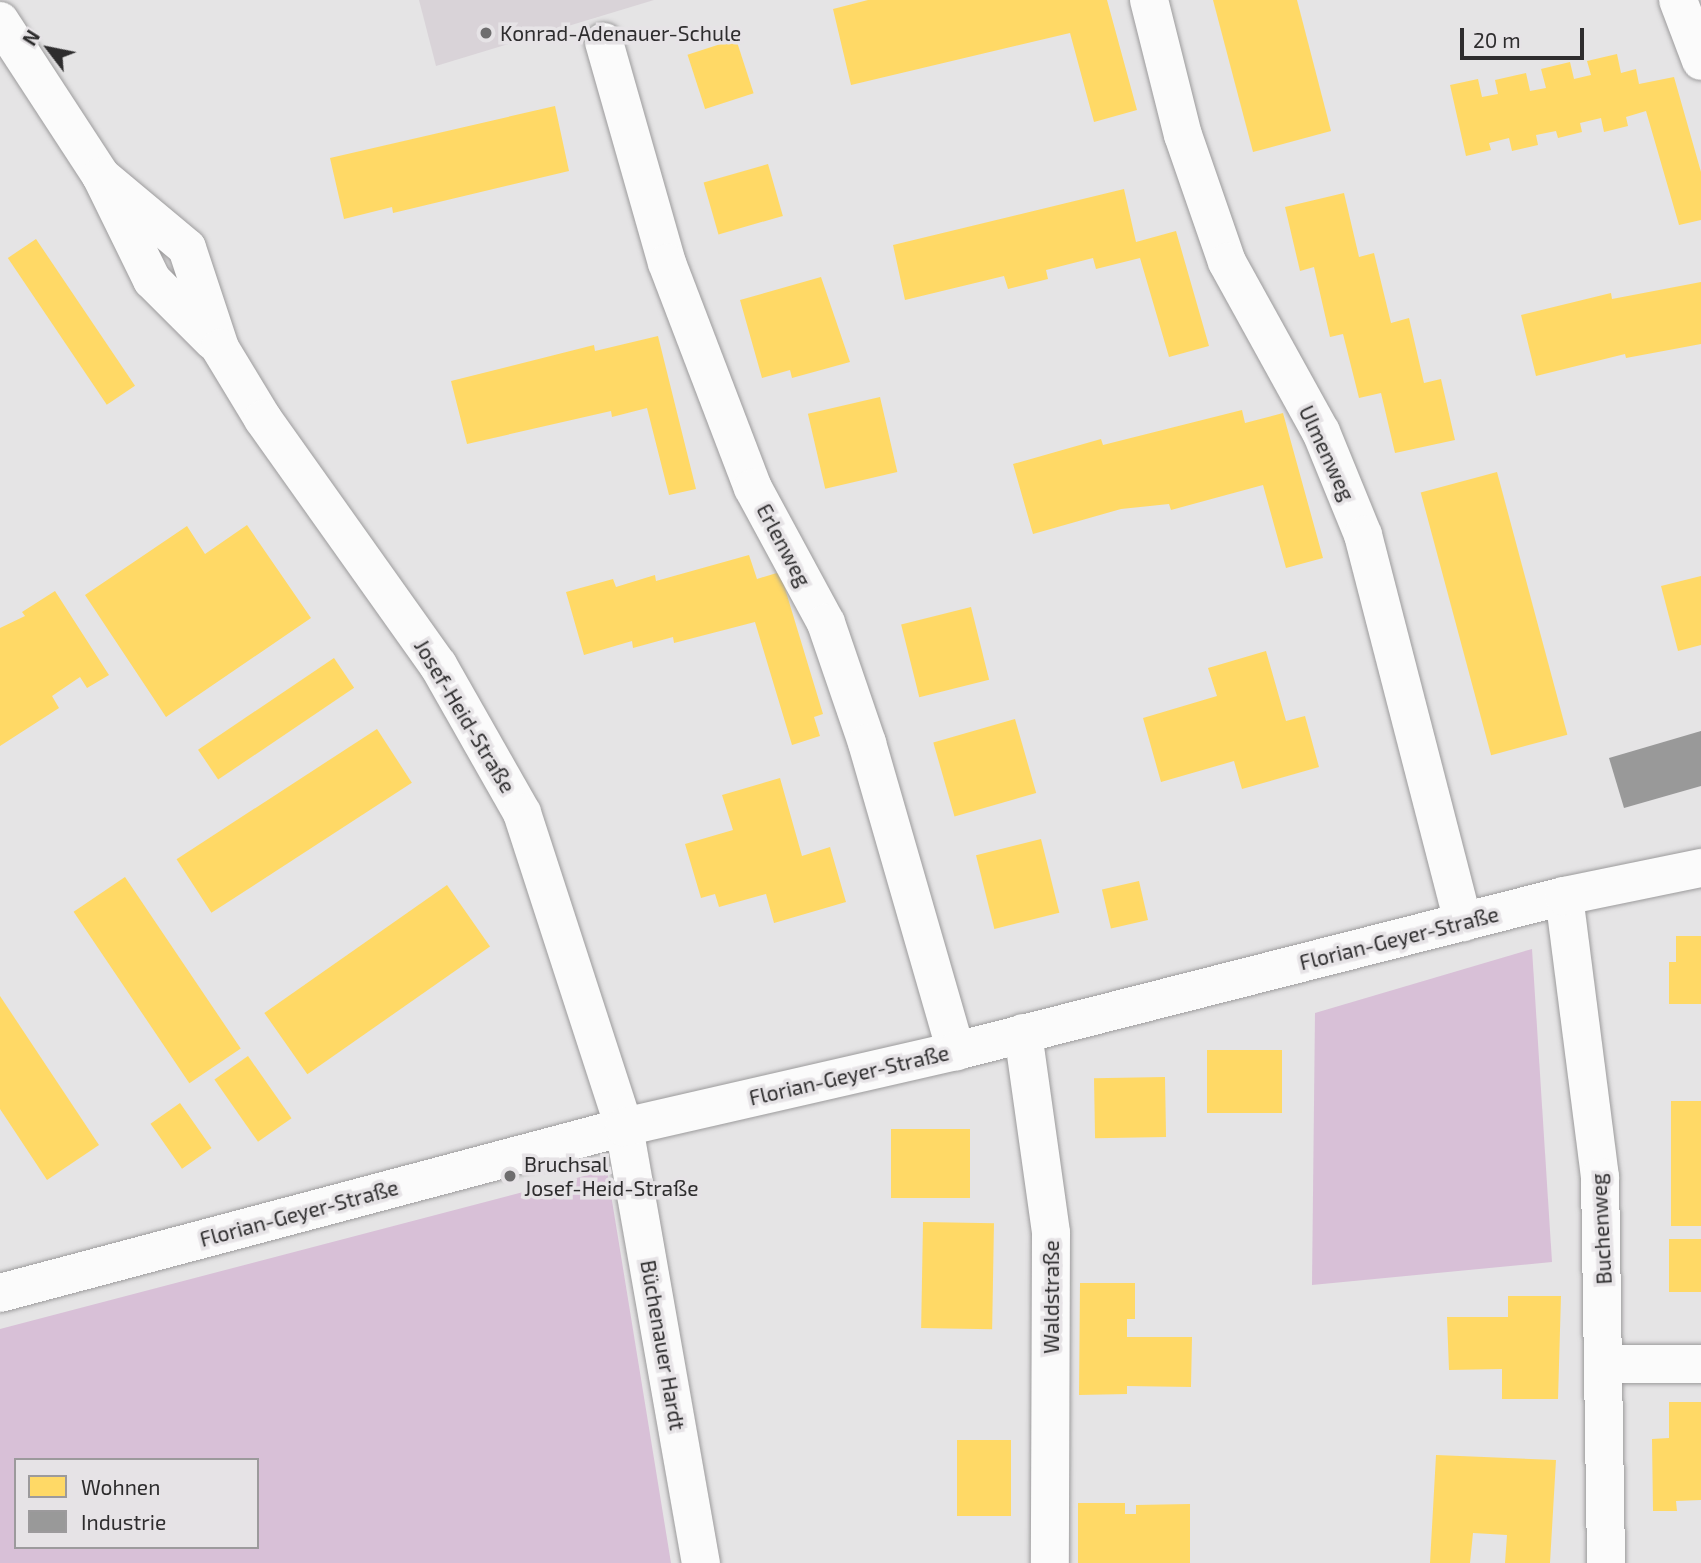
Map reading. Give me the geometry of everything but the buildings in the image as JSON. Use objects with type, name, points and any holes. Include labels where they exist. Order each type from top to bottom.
[{"type":"street","name":"Ulmenweg","points":[[1149,0],[1183,135],[1227,262],[1321,432],[1363,535],[1463,922]]},
{"type":"street","points":[[1678,0],[1701,61]]},
{"type":"street","name":"Josef-Heid-Straße","points":[[0,21],[101,176],[152,280],[220,348],[263,419],[438,665],[522,813],[624,1127]]},
{"type":"street","name":"Erlenweg","points":[[604,42],[671,275],[753,488],[826,623],[867,743],[956,1051]]},
{"type":"street","name":"Florian-Geyer-Straße","points":[[0,1293],[624,1127],[956,1051],[1564,897],[1701,868]]},
{"type":"street","name":"Buchenweg","points":[[1564,897],[1600,1177],[1606,1364],[1606,1563]]},
{"type":"street","name":"Waldstraße","points":[[1023,1033],[1051,1233],[1050,1563]]},
{"type":"street","name":"Büchenauer Hardt","points":[[624,1127],[701,1563]]},
{"type":"street","points":[[1606,1364],[1701,1364]]},
{"type":"shaded area","name":"Konrad-Adenauer-Schule","points":[[419,0],[654,0],[436,66]]},
{"type":"shaded area","points":[[1532,949],[1552,1262],[1312,1285],[1315,1013]]},
{"type":"shaded area","points":[[607,1170],[671,1563],[0,1563],[0,1329]]},
{"type":"place","name":"Konrad-Adenauer-Schule","points":[[486,33]]},
{"type":"place","name":"Bruchsal Josef-Heid-Straße","points":[[510,1176]]}]
